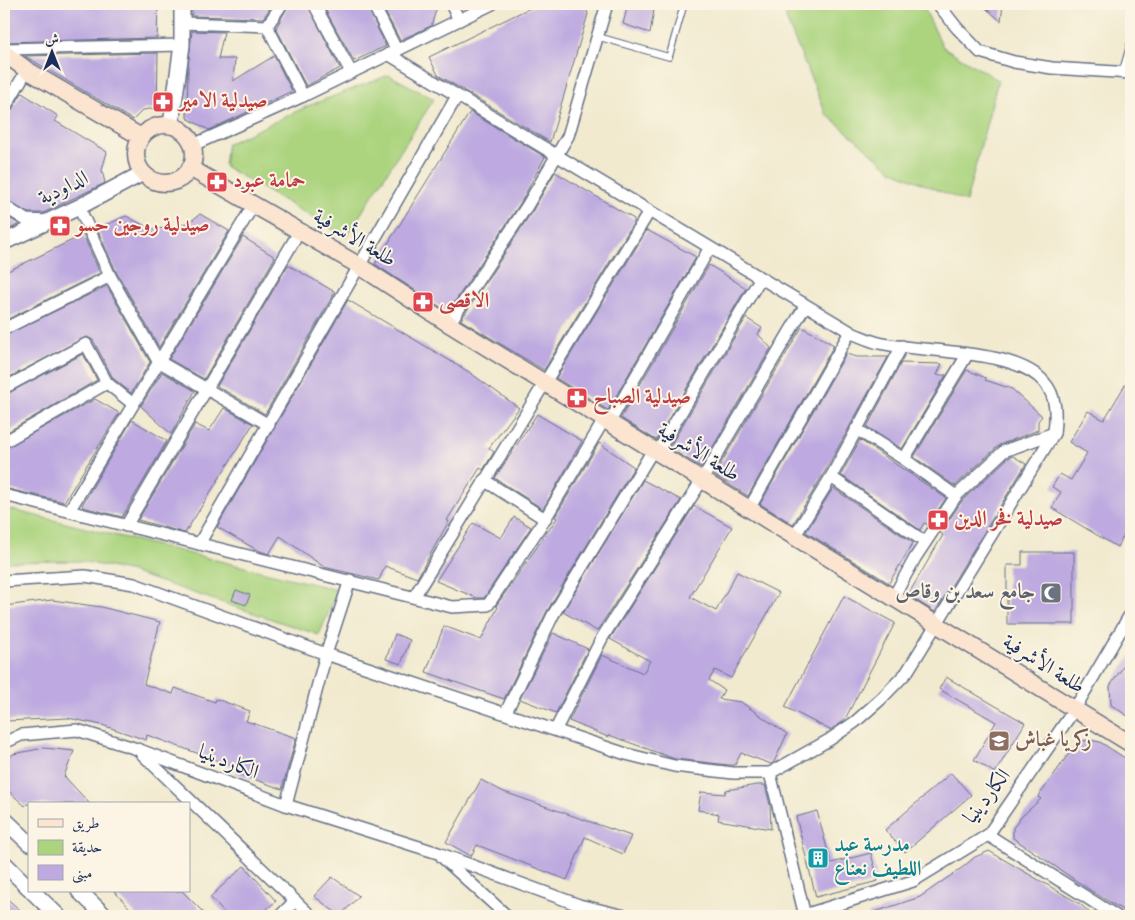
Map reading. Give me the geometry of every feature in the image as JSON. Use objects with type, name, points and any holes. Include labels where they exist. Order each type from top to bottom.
[{"type":"main road","points":[[4,53],[27,70],[141,137]]},
{"type":"main road","points":[[171,125],[185,132],[193,145],[194,153],[190,168],[177,180],[168,183],[150,179],[143,173],[136,159],[141,137],[154,127],[171,125]]},
{"type":"main road","name":"طلعة الأشرفية","points":[[190,168],[358,265],[655,452],[1131,744]]},
{"type":"street","points":[[171,125],[182,45],[182,4]]},
{"type":"street","points":[[268,26],[282,4]]},
{"type":"street","points":[[314,4],[351,72]]},
{"type":"street","points":[[4,581],[85,576],[134,584],[326,654],[506,712],[626,754],[674,766],[733,773],[770,772],[829,740],[855,722],[881,700],[907,672],[1054,433],[1056,415],[1053,396],[1044,382],[1030,370],[1010,362],[986,356],[878,343],[850,332],[457,96],[392,53],[373,4]]},
{"type":"street","points":[[451,4],[459,20]]},
{"type":"street","points":[[193,145],[303,96],[492,4]]},
{"type":"street","points":[[449,324],[527,206],[568,136],[599,37],[607,4]]},
{"type":"street","points":[[938,4],[957,28],[980,52],[1014,62],[1052,68],[1127,73]]},
{"type":"street","points":[[182,23],[268,26]]},
{"type":"street","points":[[268,26],[303,96]]},
{"type":"street","points":[[4,49],[182,45]]},
{"type":"street","points":[[4,109],[27,70]]},
{"type":"street","points":[[199,544],[457,96]]},
{"type":"street","name":"الداودية","points":[[4,242],[79,207],[143,173]]},
{"type":"street","points":[[69,511],[254,204]]},
{"type":"street","points":[[4,206],[26,220],[48,221]]},
{"type":"street","points":[[79,207],[110,276],[158,361],[269,425]]},
{"type":"street","points":[[414,597],[649,212]]},
{"type":"street","points":[[126,526],[299,232]]},
{"type":"street","points":[[4,495],[452,607],[488,605],[607,422],[709,249]]},
{"type":"street","points":[[4,329],[110,276]]},
{"type":"street","points":[[506,712],[553,615],[760,279]]},
{"type":"street","points":[[556,729],[602,638],[702,480],[805,306]]},
{"type":"street","points":[[749,509],[850,332]]},
{"type":"street","points":[[4,388],[86,344],[107,383],[133,404]]},
{"type":"street","points":[[794,537],[830,477],[902,346]]},
{"type":"street","points":[[904,459],[967,355]]},
{"type":"street","points":[[4,442],[107,383]]},
{"type":"street","points":[[856,429],[904,459],[956,496]]},
{"type":"street","points":[[893,598],[925,542],[956,496],[1004,451],[1054,433]]},
{"type":"street","points":[[830,477],[925,542]]},
{"type":"street","points":[[484,480],[545,519]]},
{"type":"street","points":[[286,805],[326,654],[350,580]]},
{"type":"street","name":"الكاردينيا","points":[[803,916],[913,881],[988,835],[1074,710],[1131,613]]},
{"type":"street","name":"الكاردينيا","points":[[4,743],[21,734],[77,730],[137,749],[286,805],[438,853],[579,905],[625,916]]},
{"type":"street","points":[[137,749],[311,916]]},
{"type":"street","points":[[770,772],[803,916]]},
{"type":"street","points":[[4,819],[28,842]]},
{"type":"street","points":[[988,835],[1116,916]]},
{"type":"street","name":"الكاردينيا","points":[[438,853],[507,916]]},
{"type":"street","points":[[4,864],[28,887]]},
{"type":"street","points":[[33,892],[58,916]]},
{"type":"street","points":[[80,892],[105,916]]},
{"type":"street","points":[[280,916],[295,901]]},
{"type":"street","points":[[574,916],[579,905]]},
{"type":"lane","points":[[599,37],[669,58],[684,4]]},
{"type":"lane","points":[[1127,73],[1131,42]]},
{"type":"green space","points":[[787,4],[922,4],[943,47],[998,80],[966,202],[893,171],[826,114],[786,19]]},
{"type":"green space","points":[[389,75],[434,99],[346,237],[224,166],[227,144],[308,106]]},
{"type":"green space","points":[[4,508],[338,590],[319,635],[128,571],[81,561],[4,562]]},
{"type":"building","points":[[4,4],[158,4],[157,38],[4,42]]},
{"type":"building","points":[[192,4],[273,4],[263,18],[192,16]]},
{"type":"building","points":[[289,4],[307,4],[340,68],[306,86],[276,28]]},
{"type":"building","points":[[322,4],[366,4],[386,46],[354,61]]},
{"type":"building","points":[[381,4],[438,4],[431,26],[400,40]]},
{"type":"building","points":[[538,4],[584,4],[588,14],[550,142],[438,75],[429,57]]},
{"type":"building","points":[[628,4],[655,4],[650,33],[623,24]]},
{"type":"building","points":[[981,4],[1003,4],[1001,21]]},
{"type":"building","points":[[192,31],[224,32],[218,59],[235,59],[233,81],[274,56],[292,91],[209,130],[187,118],[188,67]]},
{"type":"building","points":[[158,53],[157,108],[143,110],[133,120],[25,56]]},
{"type":"building","points":[[22,93],[58,116],[55,121],[107,152],[102,170],[105,183],[43,213],[28,213],[4,199],[4,116],[10,113]]},
{"type":"building","points":[[470,112],[545,157],[521,202],[448,312],[375,264]]},
{"type":"building","points":[[555,172],[634,219],[634,222],[544,370],[461,320],[533,210]]},
{"type":"building","points":[[200,214],[229,231],[159,347],[117,273],[97,229],[126,216],[151,229],[170,228],[190,222]]},
{"type":"building","points":[[4,215],[19,224],[4,232]]},
{"type":"building","points":[[647,230],[696,257],[608,410],[556,378]]},
{"type":"building","points":[[83,235],[100,273],[4,321],[4,273]]},
{"type":"building","points":[[243,237],[275,257],[204,379],[169,359]]},
{"type":"building","points":[[288,265],[335,292],[265,414],[217,386]]},
{"type":"building","points":[[709,265],[746,288],[656,440],[621,418]]},
{"type":"building","points":[[107,286],[150,362],[131,393],[113,378],[93,340],[87,337],[4,380],[4,336]]},
{"type":"building","points":[[348,300],[469,372],[519,408],[489,448],[494,452],[483,470],[480,468],[447,520],[449,521],[417,578],[385,566],[379,580],[324,567],[280,536],[269,554],[257,550],[217,527]]},
{"type":"building","points":[[746,318],[762,328],[758,334],[771,348],[701,467],[669,448]]},
{"type":"building","points":[[802,327],[834,345],[748,496],[714,475]]},
{"type":"building","points":[[83,354],[97,380],[4,434],[4,395]]},
{"type":"building","points":[[846,354],[857,357],[888,357],[824,473],[793,524],[760,504]]},
{"type":"building","points":[[901,363],[942,364],[937,375],[946,375],[902,449],[867,427]]},
{"type":"building","points":[[967,370],[986,378],[985,380],[1012,389],[1042,416],[1038,421],[1038,430],[999,445],[955,486],[914,457]]},
{"type":"building","points":[[162,372],[195,391],[171,434],[141,406]]},
{"type":"building","points":[[1131,375],[1131,523],[1117,547],[1052,508],[1061,492],[1052,487],[1060,474],[1071,480],[1087,453],[1069,442],[1088,411],[1104,420]]},
{"type":"building","points":[[95,399],[119,413],[64,502],[4,488],[4,449]]},
{"type":"building","points":[[224,408],[253,424],[185,533],[138,520],[195,424],[209,431]]},
{"type":"building","points":[[537,414],[582,441],[543,509],[495,478]]},
{"type":"building","points":[[132,420],[167,441],[122,517],[83,507],[82,505]]},
{"type":"building","points":[[860,440],[946,498],[928,525],[924,523],[920,530],[841,475]]},
{"type":"building","points":[[599,443],[634,467],[547,611],[504,699],[426,672],[444,626],[481,640],[498,607],[496,606],[557,518],[555,517]]},
{"type":"building","points":[[1013,456],[1026,464],[935,612],[908,595],[943,535],[940,533],[962,501],[1008,458]]},
{"type":"building","points":[[643,480],[681,500],[597,631],[563,612]]},
{"type":"building","points":[[833,488],[913,543],[889,583],[806,532]]},
{"type":"building","points":[[694,506],[732,527],[690,597],[716,611],[737,572],[779,593],[731,678],[715,670],[709,680],[724,690],[719,699],[741,702],[787,734],[774,762],[771,764],[741,753],[735,765],[675,759],[609,735],[608,737],[569,721],[602,655],[643,673],[650,661],[610,639]]},
{"type":"building","points":[[514,517],[531,527],[484,598],[477,598],[436,581],[473,523],[501,538]]},
{"type":"building","points":[[1022,552],[1074,552],[1074,624],[1007,624],[1007,565],[1022,565]]},
{"type":"building","points":[[236,590],[250,595],[246,605],[232,600]]},
{"type":"building","points":[[844,596],[895,623],[844,721],[830,730],[785,707]]},
{"type":"building","points":[[52,600],[101,607],[160,622],[144,684],[173,694],[175,688],[215,702],[216,699],[250,711],[246,721],[296,738],[282,789],[236,773],[238,768],[147,735],[146,740],[102,725],[68,718],[6,721],[4,715],[4,606]]},
{"type":"building","points":[[553,633],[588,649],[556,713],[520,699]]},
{"type":"building","points":[[395,634],[410,640],[401,664],[386,659]]},
{"type":"building","points":[[1131,655],[1131,718],[1111,705],[1110,686]]},
{"type":"building","name":"زكريا غباش","points":[[946,677],[1025,723],[995,773],[974,760],[996,722],[939,689]]},
{"type":"building","points":[[1082,741],[1100,742],[1131,762],[1131,915],[1093,892],[1013,838],[1013,828],[1021,817],[1041,799],[1038,797],[1070,752]]},
{"type":"building","points":[[44,748],[74,751],[64,776],[88,802],[28,802],[25,806],[4,787],[4,764],[13,754]]},
{"type":"building","points":[[951,773],[971,795],[905,852],[885,830]]},
{"type":"building","points":[[481,780],[504,792],[631,836],[623,854],[585,837],[567,880],[477,845],[471,856],[446,842]]},
{"type":"building","points":[[765,785],[770,805],[771,829],[718,820],[719,814],[698,810],[701,792],[725,794],[726,790]]},
{"type":"building","name":"مدرسة عبد اللطيف نعناع","points":[[817,811],[831,863],[871,853],[878,881],[816,897],[796,817]]},
{"type":"building","points":[[989,851],[1080,904],[1093,916],[869,916],[869,914],[920,897],[975,857]]},
{"type":"building","points":[[244,866],[276,901],[259,916],[227,916],[210,897]]},
{"type":"building","points":[[332,877],[359,896],[340,916],[314,896]]},
{"type":"building","points":[[115,892],[183,892],[207,916],[137,916]]},
{"type":"building","points":[[4,896],[27,916],[4,916]]},
{"type":"place","name":"صيدلية الامير","points":[[163,102]]},
{"type":"place","name":"حمامة عبود","points":[[217,182]]},
{"type":"place","name":"صيدلية روجين حسو","points":[[60,226]]},
{"type":"place","name":"الاقصى","points":[[423,302]]},
{"type":"place","name":"صيدلية الصباح","points":[[577,398]]},
{"type":"place","name":"صيدلية فخر الدين","points":[[938,520]]},
{"type":"place","name":"جامع سعد بن وقاص","points":[[1051,593]]},
{"type":"place","name":"زكريا غباش","points":[[999,741]]},
{"type":"place","name":"مدرسة عبد اللطيف نعناع","points":[[818,858]]}]
